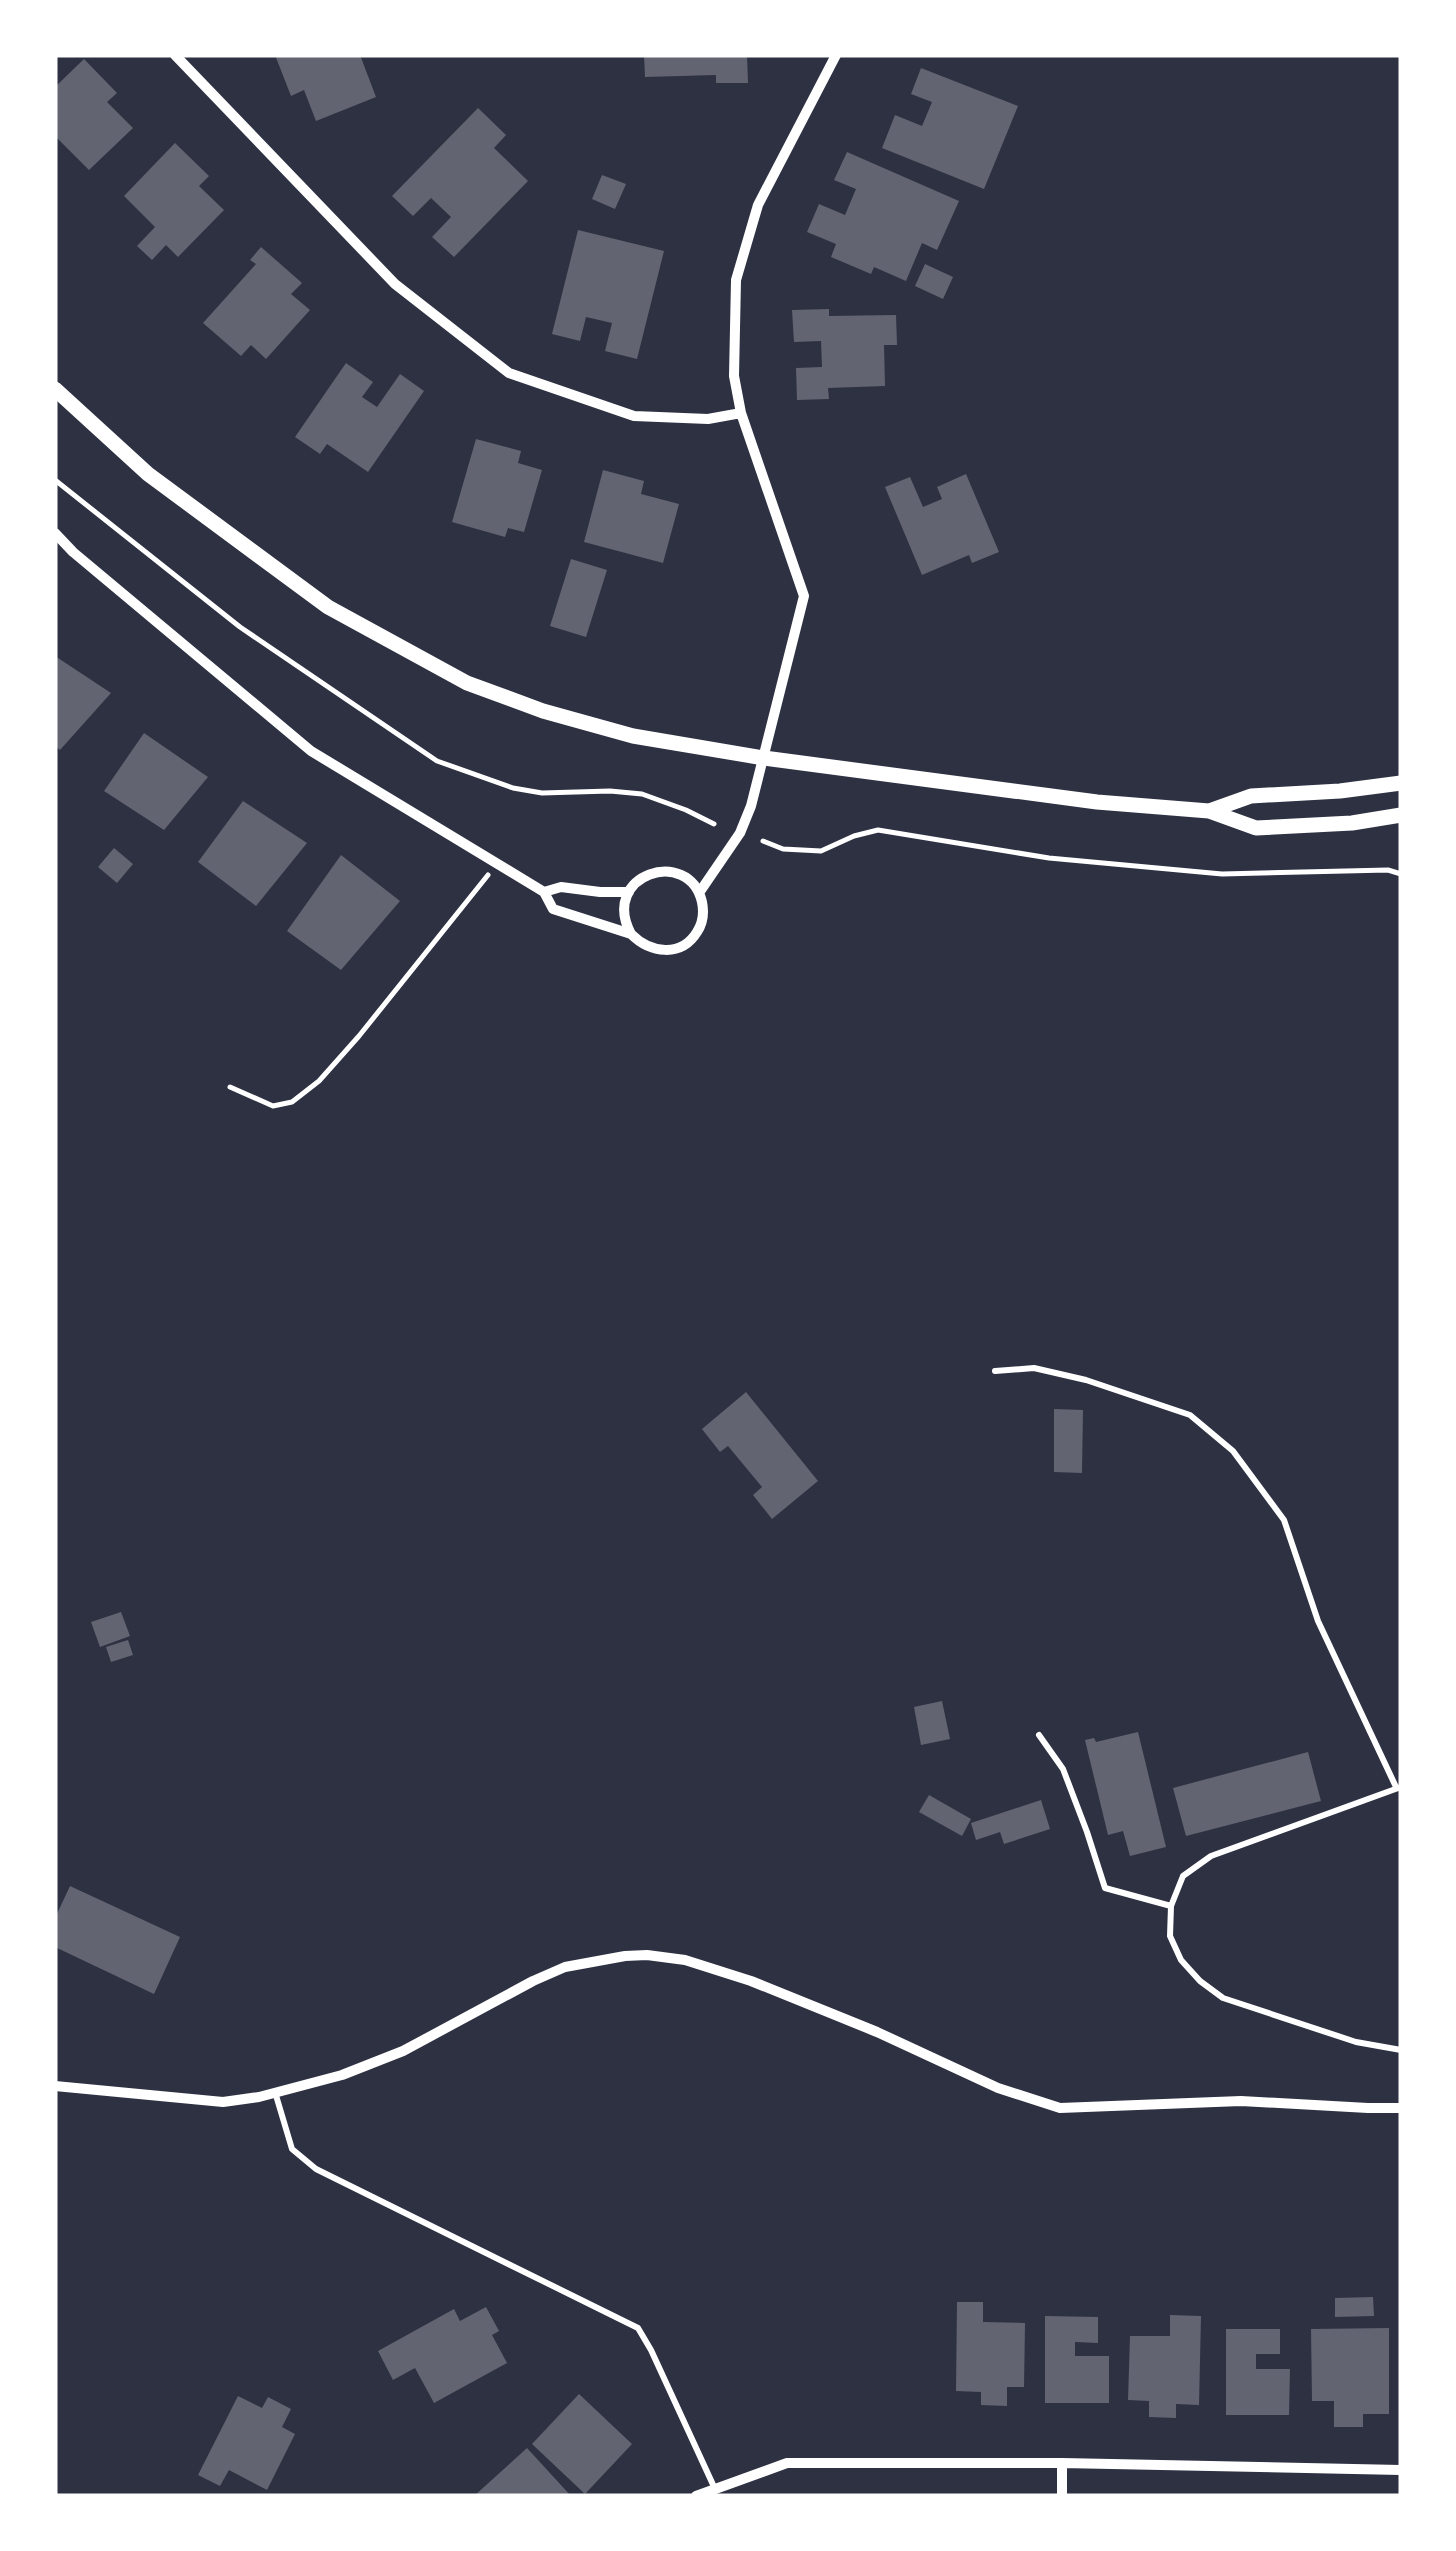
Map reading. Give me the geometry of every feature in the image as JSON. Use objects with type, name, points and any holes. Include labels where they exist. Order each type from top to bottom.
[{"type":"street","points":[[176,55],[395,284],[509,373],[634,416],[708,419],[741,414]]},
{"type":"street","points":[[699,893],[740,833],[751,806],[804,596],[741,414],[734,376],[736,280],[758,205],[836,55]]},
{"type":"street","points":[[55,388],[148,474],[328,608],[467,683],[543,711],[632,736],[764,758],[1096,802],[1209,811],[1256,828],[1401,816]]},
{"type":"street","points":[[55,534],[311,751],[544,892],[553,910],[631,934]]},
{"type":"street","points":[[1209,811],[1251,796],[1401,783]]},
{"type":"street","points":[[646,875],[682,875],[699,893],[703,918],[690,941],[678,948],[652,949],[631,934],[624,914],[628,892],[646,875]]},
{"type":"street","points":[[544,892],[561,887],[628,892]]},
{"type":"street","points":[[55,2086],[223,2102],[275,2092],[342,2075],[403,2051],[565,1967],[647,1954],[685,1960],[751,1981],[877,2032],[998,2088],[1060,2108],[1240,2101],[1401,2108]]},
{"type":"street","points":[[696,2496],[787,2463],[1062,2463],[1401,2470]]},
{"type":"street","points":[[1062,2463],[1062,2496]]},
{"type":"lane","points":[[995,1370],[1034,1368],[1104,1386],[1190,1416],[1232,1451],[1284,1520],[1318,1621],[1398,1787],[1211,1856],[1183,1876],[1171,1906],[1170,1936],[1181,1960],[1223,1998],[1356,2042],[1401,2050]]},
{"type":"lane","points":[[1039,1735],[1063,1769],[1104,1888],[1171,1906]]},
{"type":"lane","points":[[275,2092],[292,2150],[316,2170],[638,2328],[715,2489]]},
{"type":"path","points":[[55,480],[240,627],[437,761],[513,788],[542,793],[642,794],[714,824]]},
{"type":"path","points":[[763,842],[783,849],[821,851],[878,830],[1048,858],[1222,874],[1388,870],[1401,874]]},
{"type":"path","points":[[230,1087],[273,1106],[292,1102],[319,1081],[496,864]]},
{"type":"building","points":[[275,55],[360,55],[376,97],[316,121],[304,90],[291,96]]},
{"type":"building","points":[[644,55],[747,55],[748,83],[716,83],[716,75],[645,77]]},
{"type":"building","points":[[84,59],[117,93],[107,102],[133,128],[89,170],[55,136],[55,87]]},
{"type":"building","points":[[921,68],[1018,106],[984,189],[882,148],[895,115],[922,126],[932,102],[911,94]]},
{"type":"building","points":[[478,108],[506,135],[494,148],[528,181],[454,257],[432,237],[451,217],[431,198],[413,216],[392,196]]},
{"type":"building","points":[[175,143],[209,176],[199,186],[224,210],[178,257],[166,245],[152,260],[137,246],[155,227],[124,196]]},
{"type":"building","points":[[847,152],[959,201],[937,250],[922,243],[906,281],[874,267],[871,274],[831,257],[836,244],[807,232],[819,204],[845,215],[856,189],[834,180]]},
{"type":"building","points":[[602,175],[626,184],[615,209],[592,199]]},
{"type":"building","points":[[578,230],[664,251],[637,359],[605,351],[612,323],[586,317],[580,341],[552,334]]},
{"type":"building","points":[[261,247],[302,283],[291,294],[310,310],[266,359],[251,345],[241,356],[203,323],[256,264],[250,260]]},
{"type":"building","points":[[925,264],[953,277],[943,299],[915,286]]},
{"type":"building","points":[[829,309],[829,316],[896,315],[897,345],[884,345],[885,386],[828,388],[829,399],[797,400],[796,368],[822,367],[821,341],[794,342],[792,310]]},
{"type":"building","points":[[346,363],[373,382],[362,397],[377,407],[400,374],[424,391],[368,472],[327,444],[320,454],[295,437]]},
{"type":"building","points":[[476,439],[521,451],[518,463],[542,470],[524,532],[508,528],[505,537],[452,522]]},
{"type":"building","points":[[603,470],[644,481],[641,494],[679,504],[663,563],[584,542]]},
{"type":"building","points":[[966,474],[999,552],[972,563],[969,555],[922,575],[885,487],[910,477],[923,507],[942,499],[937,487]]},
{"type":"building","points":[[571,559],[607,570],[586,637],[550,626]]},
{"type":"building","points":[[55,656],[111,693],[60,750],[55,746]]},
{"type":"building","points":[[144,733],[208,777],[164,830],[104,791]]},
{"type":"building","points":[[243,801],[307,843],[256,906],[198,862]]},
{"type":"building","points":[[114,848],[133,864],[117,883],[98,867]]},
{"type":"building","points":[[341,855],[400,901],[341,970],[287,931]]},
{"type":"building","points":[[746,1392],[818,1481],[772,1519],[753,1495],[762,1487],[728,1446],[720,1452],[702,1429]]},
{"type":"building","points":[[1054,1409],[1083,1410],[1082,1473],[1054,1472]]},
{"type":"building","points":[[121,1612],[130,1636],[100,1647],[91,1622]]},
{"type":"building","points":[[128,1640],[133,1655],[111,1662],[106,1647]]},
{"type":"building","points":[[942,1701],[950,1739],[921,1745],[914,1707]]},
{"type":"building","points":[[1138,1732],[1166,1847],[1130,1856],[1123,1831],[1108,1835],[1085,1740],[1094,1738],[1096,1742]]},
{"type":"building","points":[[1308,1752],[1321,1801],[1186,1836],[1173,1788]]},
{"type":"building","points":[[929,1795],[971,1819],[962,1836],[919,1812]]},
{"type":"building","points":[[1041,1800],[1050,1829],[1004,1844],[1000,1832],[976,1840],[971,1823]]},
{"type":"building","points":[[70,1886],[180,1937],[154,1994],[55,1947],[55,1918]]},
{"type":"building","points":[[1373,2297],[1374,2316],[1335,2317],[1335,2298]]},
{"type":"building","points":[[957,2302],[983,2302],[983,2322],[1025,2323],[1024,2387],[1007,2387],[1007,2406],[981,2405],[981,2392],[956,2391]]},
{"type":"building","points":[[486,2307],[499,2331],[492,2335],[507,2363],[434,2403],[415,2368],[393,2380],[378,2351],[454,2309],[460,2321]]},
{"type":"building","points":[[1170,2315],[1201,2316],[1199,2405],[1176,2404],[1176,2418],[1149,2417],[1149,2401],[1128,2400],[1130,2336],[1170,2336]]},
{"type":"building","points":[[1045,2316],[1098,2317],[1098,2343],[1075,2342],[1075,2356],[1109,2356],[1109,2403],[1045,2403]]},
{"type":"building","points":[[1389,2328],[1389,2414],[1363,2414],[1363,2427],[1334,2427],[1334,2401],[1312,2401],[1311,2329]]},
{"type":"building","points":[[1226,2329],[1280,2329],[1280,2354],[1256,2354],[1256,2369],[1290,2369],[1289,2415],[1226,2415]]},
{"type":"building","points":[[579,2394],[632,2444],[585,2494],[532,2444]]},
{"type":"building","points":[[238,2396],[262,2408],[268,2397],[291,2409],[282,2427],[295,2434],[267,2490],[229,2470],[220,2486],[198,2475]]},
{"type":"building","points":[[527,2448],[571,2496],[474,2496]]}]
